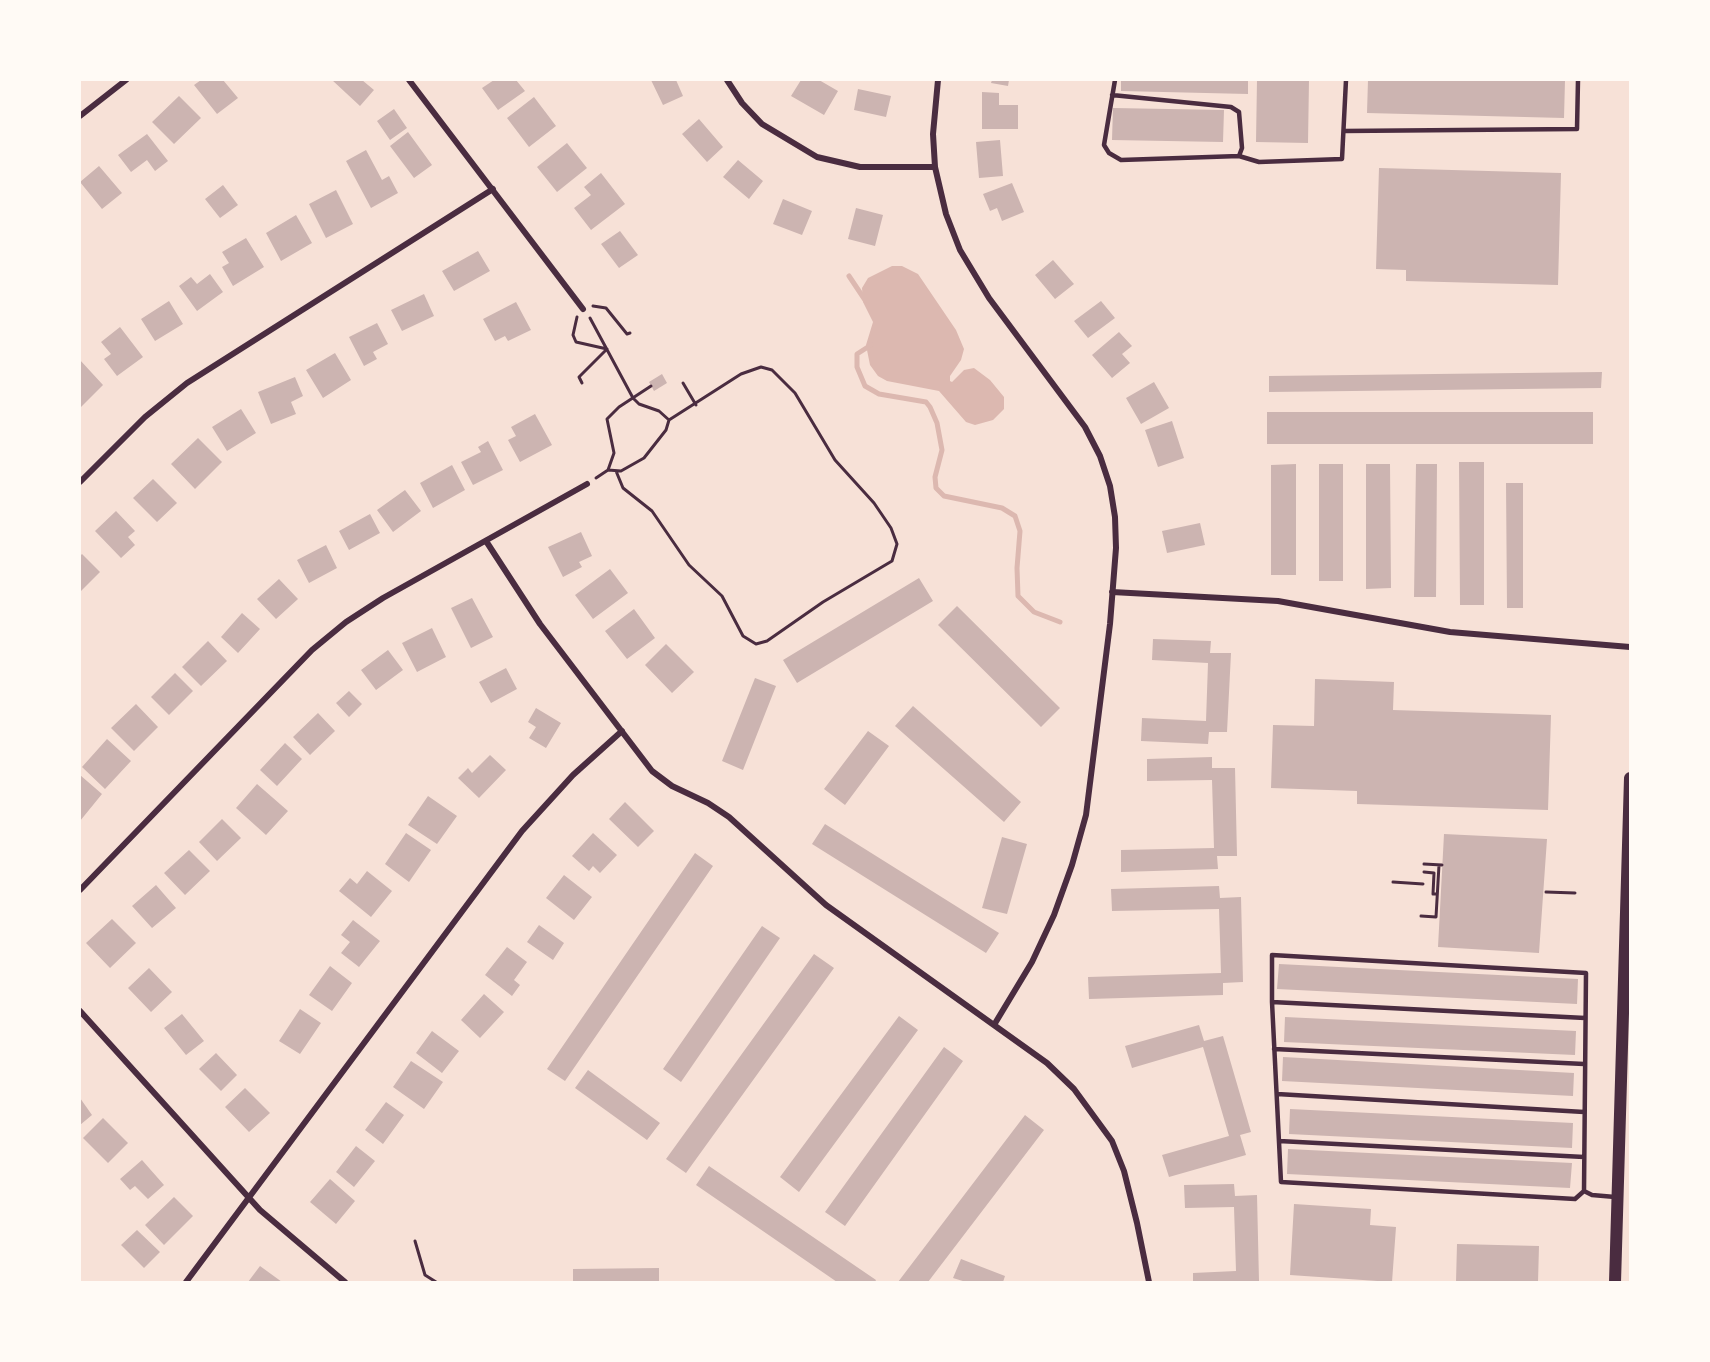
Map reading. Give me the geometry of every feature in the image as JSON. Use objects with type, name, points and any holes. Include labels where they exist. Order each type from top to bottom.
[{"type":"main road","points":[[1615,1282],[1630,778]]},
{"type":"street","points":[[80,116],[126,80]]},
{"type":"street","points":[[409,80],[583,309]]},
{"type":"street","points":[[727,80],[742,103],[762,124],[774,134],[817,157],[860,167],[935,167]]},
{"type":"street","points":[[938,80],[933,134],[935,167],[946,214],[969,267],[989,298],[1076,413],[1100,456],[1110,486],[1115,517],[1112,591],[1090,790],[1072,865],[1054,915],[1032,962],[994,1025]]},
{"type":"street","points":[[80,482],[145,417],[187,383],[493,189]]},
{"type":"street","points":[[80,890],[312,650],[346,622],[383,598],[587,484]]},
{"type":"street","points":[[486,541],[540,624],[652,771],[729,817],[820,900],[1047,1063],[1074,1089],[1112,1142],[1131,1197],[1149,1282]]},
{"type":"street","points":[[1112,591],[1278,601],[1450,632],[1630,647]]},
{"type":"street","points":[[186,1282],[522,831],[567,781],[621,731]]},
{"type":"street","points":[[80,1011],[284,1233],[345,1282]]},
{"type":"lane","points":[[1115,80],[1104,145],[1109,153],[1121,160],[1239,156],[1259,162],[1342,159],[1346,80]]},
{"type":"lane","points":[[1344,131],[1576,129],[1578,80]]},
{"type":"lane","points":[[1112,95],[1231,107],[1239,112],[1242,148],[1239,156]]},
{"type":"lane","points":[[1272,955],[1586,973],[1585,1018],[1584,1191],[1575,1199],[1281,1182],[1272,1002],[1272,955]]},
{"type":"lane","points":[[1272,1002],[1585,1018]]},
{"type":"lane","points":[[1274,1049],[1584,1065]]},
{"type":"lane","points":[[1277,1094],[1584,1112]]},
{"type":"lane","points":[[1279,1141],[1584,1157]]},
{"type":"lane","points":[[1584,1191],[1592,1195],[1618,1197]]},
{"type":"path","points":[[607,350],[581,344],[574,339],[577,317],[583,309],[589,305],[606,308],[627,334],[630,333]]},
{"type":"path","points":[[588,315],[633,398],[639,404],[659,411],[669,420]]},
{"type":"path","points":[[582,383],[579,378],[607,350]]},
{"type":"path","points":[[616,471],[623,488],[652,511],[689,565],[722,596],[743,636],[756,644],[767,640],[823,602],[892,561],[897,544],[891,528],[874,503],[835,460],[795,393],[772,370],[752,369],[669,420]]},
{"type":"path","points":[[683,383],[696,405]]},
{"type":"path","points":[[587,484],[608,470],[614,453],[607,419],[651,386]]},
{"type":"path","points":[[608,470],[616,471],[644,458],[669,425],[669,420]]},
{"type":"path","points":[[1421,916],[1436,917],[1441,865],[1424,864]]},
{"type":"path","points":[[1424,872],[1434,873],[1433,894],[1437,894]]},
{"type":"path","points":[[1393,882],[1423,884]]},
{"type":"path","points":[[1546,892],[1575,893]]},
{"type":"path","points":[[415,1241],[425,1275],[436,1282]]},
{"type":"shaded area","points":[[892,266],[902,266],[918,274],[956,330],[964,349],[961,360],[950,376],[950,381],[952,382],[964,370],[974,368],[990,380],[1004,397],[1004,409],[993,420],[975,425],[966,422],[939,391],[887,381],[878,376],[870,365],[866,345],[873,322],[863,302],[862,288],[868,278]]},
{"type":"building","points":[[201,80],[223,80],[238,98],[217,114],[194,85]]},
{"type":"building","points":[[332,80],[362,80],[374,90],[360,106]]},
{"type":"building","points":[[494,80],[516,80],[525,91],[498,110],[482,88]]},
{"type":"building","points":[[651,80],[676,80],[683,96],[663,105]]},
{"type":"building","points":[[801,80],[819,80],[838,91],[824,115],[791,96]]},
{"type":"building","points":[[992,80],[1009,80],[1008,86],[991,83]]},
{"type":"building","points":[[1121,80],[1248,80],[1248,94],[1121,91]]},
{"type":"building","points":[[1257,80],[1309,80],[1308,143],[1256,142]]},
{"type":"building","points":[[1368,80],[1565,80],[1564,118],[1367,113]]},
{"type":"building","points":[[858,89],[891,96],[886,117],[854,110]]},
{"type":"building","points":[[982,92],[999,93],[999,105],[1018,105],[1018,129],[982,129]]},
{"type":"building","points":[[179,96],[201,118],[174,144],[152,122]]},
{"type":"building","points":[[534,97],[556,126],[529,147],[507,118]]},
{"type":"building","points":[[1113,108],[1224,110],[1223,142],[1112,140]]},
{"type":"building","points":[[394,109],[407,128],[390,140],[377,121]]},
{"type":"building","points":[[699,119],[723,147],[707,162],[682,134]]},
{"type":"building","points":[[408,132],[432,165],[414,178],[390,146]]},
{"type":"building","points":[[147,134],[168,161],[155,171],[147,160],[131,172],[118,155]]},
{"type":"building","points":[[1000,140],[1003,176],[979,178],[976,142]]},
{"type":"building","points":[[567,143],[587,168],[557,192],[537,167]]},
{"type":"building","points":[[366,150],[382,180],[389,176],[398,193],[371,208],[346,161]]},
{"type":"building","points":[[738,160],[763,181],[749,199],[723,177]]},
{"type":"building","points":[[99,166],[122,193],[102,209],[80,182]]},
{"type":"building","points":[[1379,168],[1561,173],[1558,285],[1406,281],[1406,270],[1376,269]]},
{"type":"building","points":[[601,173],[625,204],[591,230],[574,208],[591,195],[584,187]]},
{"type":"building","points":[[1012,183],[1024,212],[1002,221],[997,208],[990,211],[983,194]]},
{"type":"building","points":[[223,185],[238,205],[220,218],[205,199]]},
{"type":"building","points":[[336,190],[353,224],[326,238],[309,204]]},
{"type":"building","points":[[783,199],[812,211],[802,235],[773,224]]},
{"type":"building","points":[[856,208],[883,215],[875,246],[848,239]]},
{"type":"building","points":[[296,215],[312,243],[281,261],[266,233]]},
{"type":"building","points":[[620,231],[638,255],[619,268],[601,244]]},
{"type":"building","points":[[246,238],[264,267],[233,286],[222,267],[229,263],[222,252]]},
{"type":"building","points":[[478,251],[490,271],[454,291],[442,271]]},
{"type":"building","points":[[1053,260],[1074,284],[1055,299],[1035,275]]},
{"type":"building","points":[[210,274],[223,292],[197,311],[179,286],[191,277],[197,284]]},
{"type":"building","points":[[424,294],[434,316],[402,331],[391,310]]},
{"type":"building","points":[[169,301],[183,324],[155,341],[141,319]]},
{"type":"building","points":[[1101,301],[1115,318],[1088,338],[1074,321]]},
{"type":"building","points":[[516,302],[531,330],[508,341],[505,336],[495,341],[483,319]]},
{"type":"building","points":[[377,323],[388,344],[373,352],[377,359],[364,366],[349,337]]},
{"type":"building","points":[[120,327],[143,357],[117,376],[104,359],[111,354],[101,342]]},
{"type":"building","points":[[1119,332],[1132,346],[1122,354],[1130,363],[1112,378],[1092,355]]},
{"type":"building","points":[[335,353],[351,380],[323,398],[306,370]]},
{"type":"building","points":[[80,360],[103,385],[80,408]]},
{"type":"building","points":[[1602,372],[1601,388],[1269,392],[1269,376]]},
{"type":"building","points":[[662,374],[667,383],[654,391],[649,382]]},
{"type":"building","points":[[295,377],[303,396],[291,402],[296,414],[271,424],[258,392]]},
{"type":"building","points":[[1154,382],[1169,408],[1141,424],[1126,398]]},
{"type":"building","points":[[241,409],[256,433],[227,451],[212,427]]},
{"type":"building","points":[[1267,412],[1593,412],[1593,444],[1267,444]]},
{"type":"building","points":[[535,414],[552,445],[520,462],[508,440],[516,436],[511,427]]},
{"type":"building","points":[[1172,421],[1184,458],[1158,467],[1145,430]]},
{"type":"building","points":[[198,438],[222,462],[195,489],[171,464]]},
{"type":"building","points":[[488,441],[503,470],[473,485],[461,462],[481,452],[478,447]]},
{"type":"building","points":[[1459,462],[1484,462],[1484,605],[1460,605]]},
{"type":"building","points":[[1296,464],[1296,575],[1271,575],[1271,465]]},
{"type":"building","points":[[1319,464],[1343,464],[1343,581],[1319,581]]},
{"type":"building","points":[[1366,464],[1390,464],[1391,588],[1366,589]]},
{"type":"building","points":[[1416,464],[1437,464],[1436,597],[1414,597]]},
{"type":"building","points":[[452,465],[465,490],[433,508],[420,483]]},
{"type":"building","points":[[153,479],[177,503],[157,522],[133,498]]},
{"type":"building","points":[[1506,483],[1523,483],[1523,608],[1507,608]]},
{"type":"building","points":[[405,490],[421,511],[393,532],[377,510]]},
{"type":"building","points":[[116,511],[135,531],[128,537],[135,545],[121,558],[95,531]]},
{"type":"building","points":[[370,514],[380,533],[349,550],[339,531]]},
{"type":"building","points":[[1200,523],[1205,545],[1167,553],[1162,531]]},
{"type":"building","points":[[581,532],[592,556],[579,562],[582,567],[563,577],[548,547]]},
{"type":"building","points":[[326,545],[337,568],[309,583],[297,560]]},
{"type":"building","points":[[82,554],[100,572],[80,592],[80,556]]},
{"type":"building","points":[[610,569],[628,593],[593,619],[575,595]]},
{"type":"building","points":[[919,578],[933,601],[797,683],[783,660]]},
{"type":"building","points":[[279,579],[298,599],[276,619],[257,599]]},
{"type":"building","points":[[472,598],[493,637],[471,648],[451,608]]},
{"type":"building","points":[[957,606],[1060,708],[1041,727],[938,625]]},
{"type":"building","points":[[634,609],[655,638],[627,659],[605,631]]},
{"type":"building","points":[[242,613],[260,629],[238,653],[221,637]]},
{"type":"building","points":[[432,628],[446,657],[417,672],[402,643]]},
{"type":"building","points":[[1153,639],[1211,641],[1210,653],[1231,653],[1227,732],[1209,732],[1208,744],[1141,741],[1142,718],[1206,721],[1208,663],[1152,660]]},
{"type":"building","points":[[208,641],[227,661],[201,686],[182,667]]},
{"type":"building","points":[[666,644],[694,672],[672,693],[645,665]]},
{"type":"building","points":[[388,650],[403,670],[376,690],[361,670]]},
{"type":"building","points":[[506,668],[517,689],[491,703],[479,682]]},
{"type":"building","points":[[175,673],[193,691],[169,715],[151,697]]},
{"type":"building","points":[[755,678],[776,686],[743,770],[722,761]]},
{"type":"building","points":[[1315,679],[1394,682],[1393,710],[1551,715],[1548,810],[1357,804],[1357,791],[1271,788],[1273,725],[1314,726]]},
{"type":"building","points":[[349,691],[362,704],[349,717],[336,703]]},
{"type":"building","points":[[136,704],[158,727],[134,751],[111,728]]},
{"type":"building","points":[[913,706],[1021,802],[1004,822],[895,726]]},
{"type":"building","points":[[536,708],[561,723],[546,748],[529,738],[536,727],[528,722]]},
{"type":"building","points":[[318,713],[335,731],[310,755],[293,737]]},
{"type":"building","points":[[868,731],[889,746],[845,805],[824,789]]},
{"type":"building","points":[[107,739],[131,761],[105,789],[82,767]]},
{"type":"building","points":[[285,743],[302,759],[277,786],[260,770]]},
{"type":"building","points":[[490,755],[506,770],[479,798],[458,778],[468,768],[472,773]]},
{"type":"building","points":[[1212,757],[1212,768],[1235,768],[1237,856],[1217,856],[1218,869],[1121,872],[1121,850],[1214,848],[1212,780],[1147,781],[1147,759]]},
{"type":"building","points":[[80,775],[102,794],[80,821]]},
{"type":"building","points":[[257,784],[288,811],[266,835],[236,808]]},
{"type":"building","points":[[428,796],[457,816],[437,844],[408,825]]},
{"type":"building","points":[[625,802],[654,831],[638,847],[609,819]]},
{"type":"building","points":[[222,819],[241,838],[217,861],[199,842]]},
{"type":"building","points":[[825,824],[999,933],[986,953],[812,844]]},
{"type":"building","points":[[406,833],[431,850],[409,882],[385,864]]},
{"type":"building","points":[[593,833],[617,855],[600,873],[593,866],[589,871],[572,856]]},
{"type":"building","points":[[1444,834],[1547,839],[1539,953],[1438,947]]},
{"type":"building","points":[[1002,837],[1027,844],[1007,914],[982,908]]},
{"type":"building","points":[[189,850],[210,871],[185,895],[164,873]]},
{"type":"building","points":[[695,853],[713,866],[565,1081],[547,1069]]},
{"type":"building","points":[[367,871],[392,891],[371,917],[339,891],[350,878],[357,884]]},
{"type":"building","points":[[564,875],[592,897],[574,920],[546,898]]},
{"type":"building","points":[[156,885],[176,908],[152,928],[132,906]]},
{"type":"building","points":[[1219,886],[1220,898],[1241,897],[1243,982],[1223,983],[1223,995],[1089,999],[1088,977],[1221,973],[1219,909],[1112,911],[1111,889]]},
{"type":"building","points":[[112,919],[136,943],[110,968],[86,943]]},
{"type":"building","points":[[353,920],[380,941],[359,967],[341,953],[350,942],[341,935]]},
{"type":"building","points":[[539,925],[564,943],[553,960],[527,942]]},
{"type":"building","points":[[762,926],[780,938],[681,1082],[663,1069]]},
{"type":"building","points":[[507,947],[527,962],[514,980],[520,985],[512,996],[485,975]]},
{"type":"building","points":[[814,954],[834,968],[686,1173],[666,1159]]},
{"type":"building","points":[[1279,964],[1578,979],[1577,1004],[1277,989]]},
{"type":"building","points":[[330,966],[352,983],[332,1011],[309,995]]},
{"type":"building","points":[[149,968],[172,992],[151,1012],[128,988]]},
{"type":"building","points":[[484,994],[504,1012],[480,1038],[461,1020]]},
{"type":"building","points":[[300,1009],[321,1023],[300,1054],[279,1041]]},
{"type":"building","points":[[182,1014],[204,1041],[186,1055],[164,1028]]},
{"type":"building","points":[[899,1016],[918,1030],[799,1192],[780,1177]]},
{"type":"building","points":[[1285,1017],[1576,1031],[1575,1055],[1284,1042]]},
{"type":"building","points":[[1199,1025],[1204,1041],[1223,1036],[1251,1132],[1240,1135],[1246,1155],[1169,1177],[1162,1155],[1229,1136],[1203,1047],[1132,1068],[1125,1046]]},
{"type":"building","points":[[432,1031],[459,1051],[442,1073],[416,1053]]},
{"type":"building","points":[[944,1047],[963,1061],[845,1226],[825,1212]]},
{"type":"building","points":[[216,1053],[237,1075],[221,1091],[199,1069]]},
{"type":"building","points":[[1283,1057],[1574,1073],[1573,1096],[1282,1081]]},
{"type":"building","points":[[411,1061],[443,1082],[424,1109],[393,1087]]},
{"type":"building","points":[[588,1070],[660,1123],[647,1140],[575,1088]]},
{"type":"building","points":[[245,1088],[270,1113],[249,1132],[225,1107]]},
{"type":"building","points":[[80,1098],[92,1115],[80,1125]]},
{"type":"building","points":[[386,1102],[404,1115],[383,1144],[365,1130]]},
{"type":"building","points":[[1290,1109],[1573,1123],[1572,1148],[1289,1134]]},
{"type":"building","points":[[1025,1115],[1044,1130],[928,1282],[898,1282]]},
{"type":"building","points":[[103,1118],[128,1143],[108,1163],[83,1138]]},
{"type":"building","points":[[356,1146],[375,1161],[354,1187],[336,1172]]},
{"type":"building","points":[[1288,1149],[1572,1163],[1570,1188],[1287,1174]]},
{"type":"building","points":[[142,1160],[164,1185],[148,1199],[135,1186],[130,1190],[120,1179]]},
{"type":"building","points":[[709,1166],[876,1280],[875,1282],[837,1282],[696,1185]]},
{"type":"building","points":[[330,1179],[355,1201],[336,1224],[310,1202]]},
{"type":"building","points":[[1234,1184],[1235,1196],[1257,1195],[1259,1281],[1193,1282],[1193,1273],[1236,1271],[1234,1207],[1185,1208],[1184,1185]]},
{"type":"building","points":[[174,1197],[193,1216],[164,1245],[145,1225]]},
{"type":"building","points":[[1294,1204],[1371,1209],[1370,1225],[1396,1227],[1392,1282],[1290,1275]]},
{"type":"building","points":[[137,1230],[160,1252],[144,1268],[121,1245]]},
{"type":"building","points":[[1457,1244],[1539,1246],[1538,1282],[1456,1282]]},
{"type":"building","points":[[961,1259],[1005,1276],[1003,1282],[966,1282],[953,1278]]},
{"type":"building","points":[[260,1266],[282,1282],[248,1282]]},
{"type":"building","points":[[659,1268],[659,1282],[573,1282],[573,1269]]},
{"type":"waterway","points":[[849,276],[865,300]]},
{"type":"waterway","points":[[871,345],[857,354],[857,367],[865,386],[879,394],[926,402],[937,423],[942,450],[935,477],[936,488],[944,496],[1002,508],[1015,516],[1020,531],[1017,568],[1018,596],[1034,612],[1060,622]]}]
